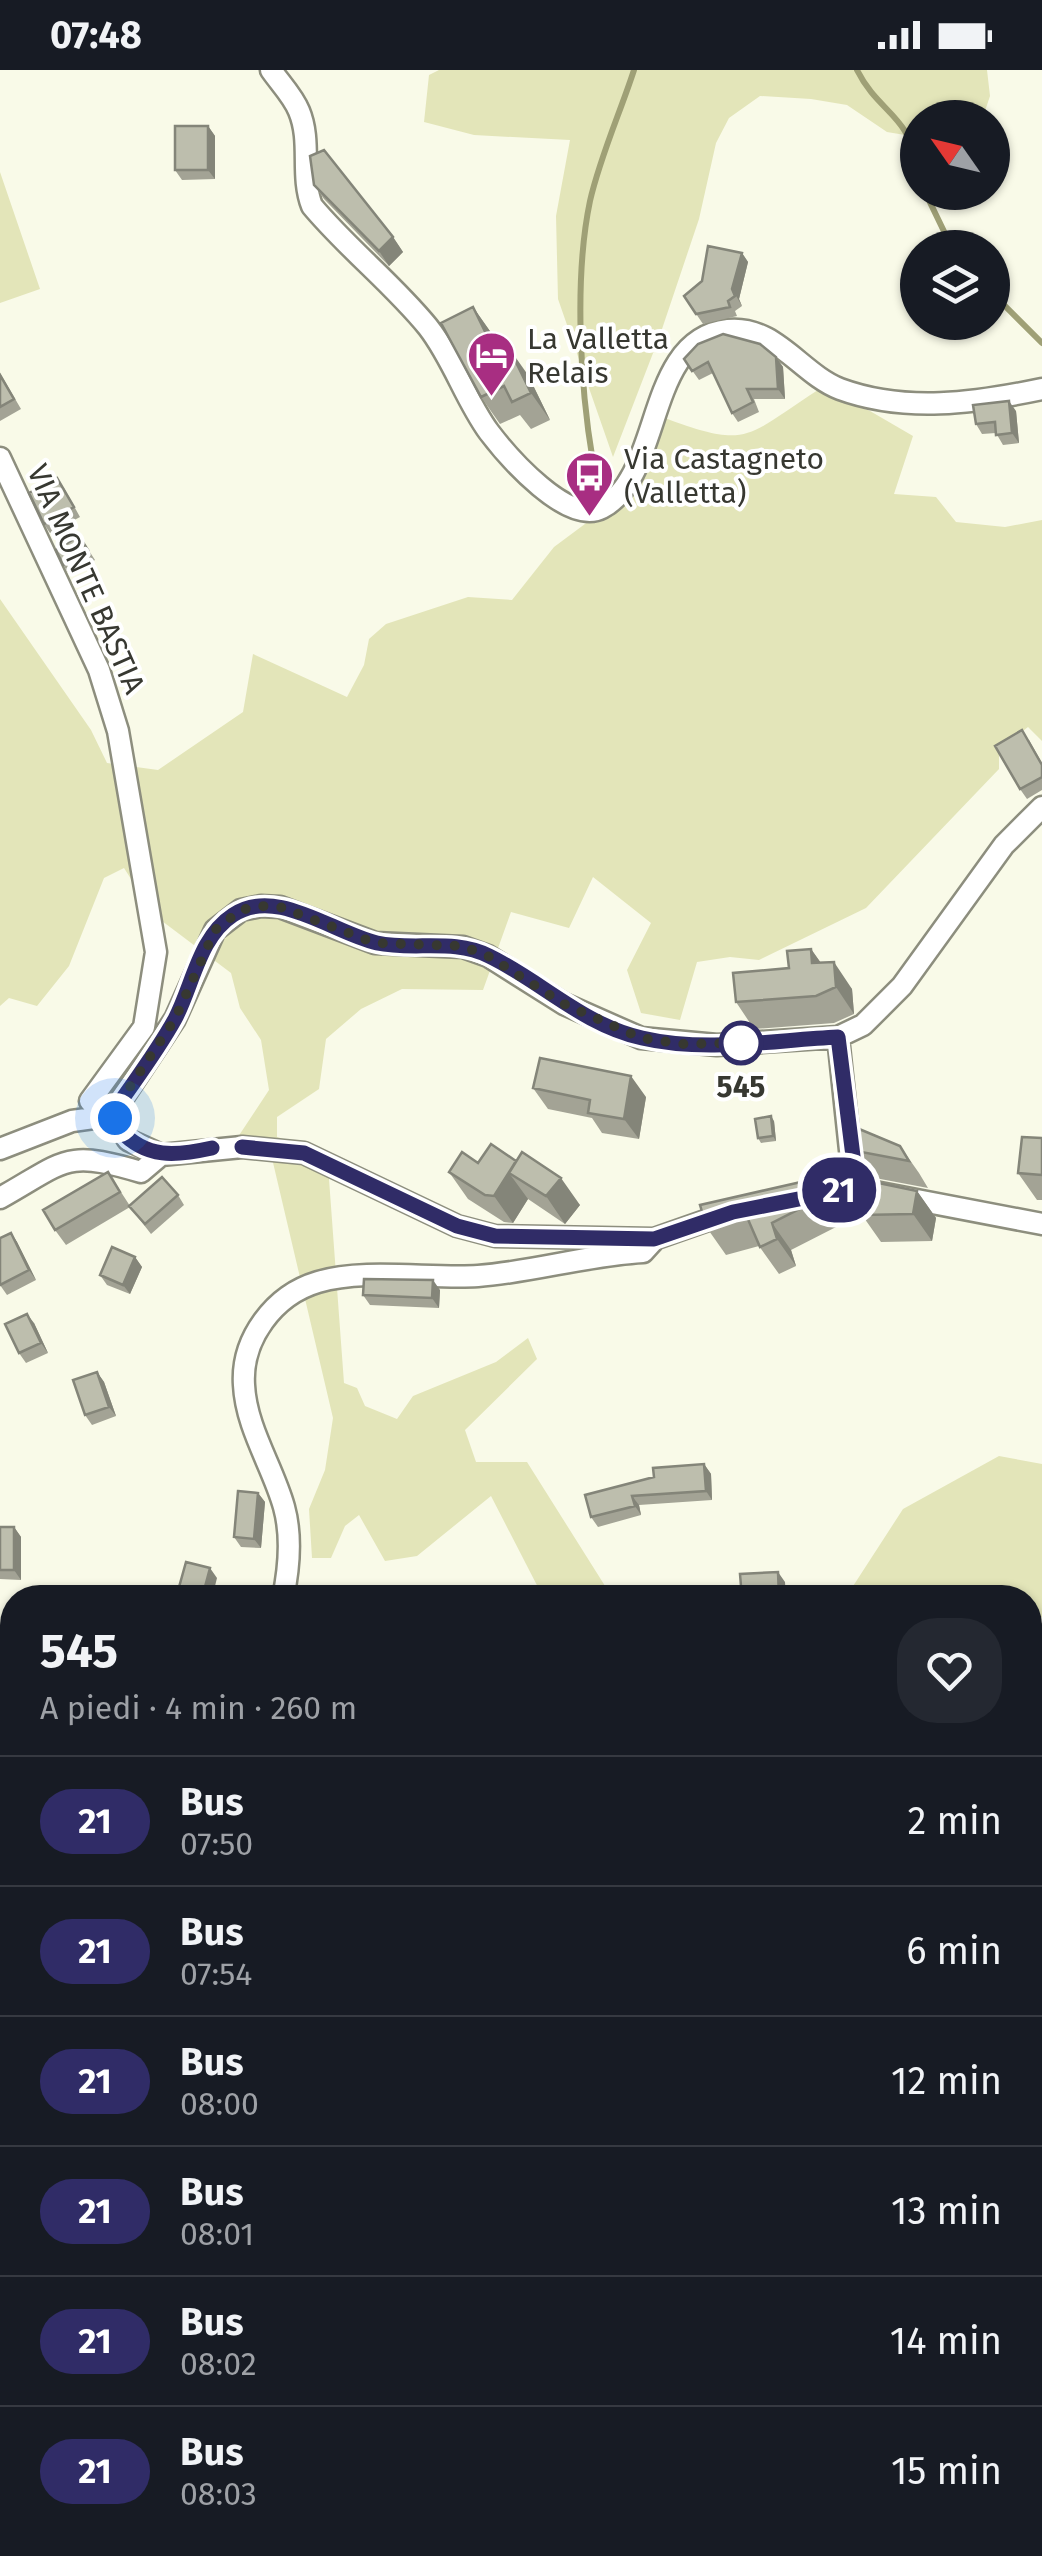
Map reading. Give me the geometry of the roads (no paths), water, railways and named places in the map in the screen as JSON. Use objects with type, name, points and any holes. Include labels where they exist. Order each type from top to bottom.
[{"type":"street","points":[[271,70],[298,110],[304,136],[303,184],[312,206],[426,324],[500,444],[560,502],[580,512],[596,512],[613,502],[634,470],[674,368],[691,348],[725,330],[745,330],[775,342],[835,387],[870,398],[922,405],[1042,390]]},
{"type":"street","name":"VIA MONTE BASTIA","points":[[0,458],[99,670],[118,732],[156,952],[144,1027],[90,1101],[109,1116]]},
{"type":"street","points":[[0,1150],[72,1121],[109,1116],[175,1019],[215,930],[241,910],[261,906],[280,907],[375,943],[476,951],[564,1004],[641,1038],[717,1045],[838,1037],[863,1025],[902,986],[1004,845],[1042,807]]},
{"type":"street","points":[[838,1037],[854,1188]]},
{"type":"street","points":[[109,1116],[128,1140],[160,1155],[242,1147],[304,1153],[457,1226],[495,1236],[654,1239],[749,1208]]},
{"type":"street","points":[[0,1198],[67,1159],[94,1158],[141,1172],[160,1155]]},
{"type":"street","points":[[781,1202],[854,1188],[1042,1224]]},
{"type":"street","points":[[285,1585],[289,1554],[285,1510],[253,1426],[244,1385],[248,1350],[260,1322],[290,1297],[319,1282],[482,1276],[592,1254],[643,1252],[654,1239]]},
{"type":"waterway","points":[[593,462],[581,332],[585,231],[599,168],[634,70]]},
{"type":"waterway","points":[[857,70],[900,124]]},
{"type":"waterway","points":[[934,210],[943,230]]},
{"type":"waterway","points":[[1010,311],[1042,343]]},
{"type":"place","name":"La Valletta Relais","points":[[492,398]]},
{"type":"place","name":"Via Castagneto (Valletta)","points":[[589,518]]},
{"type":"place","name":"545","points":[[741,1043]]}]
